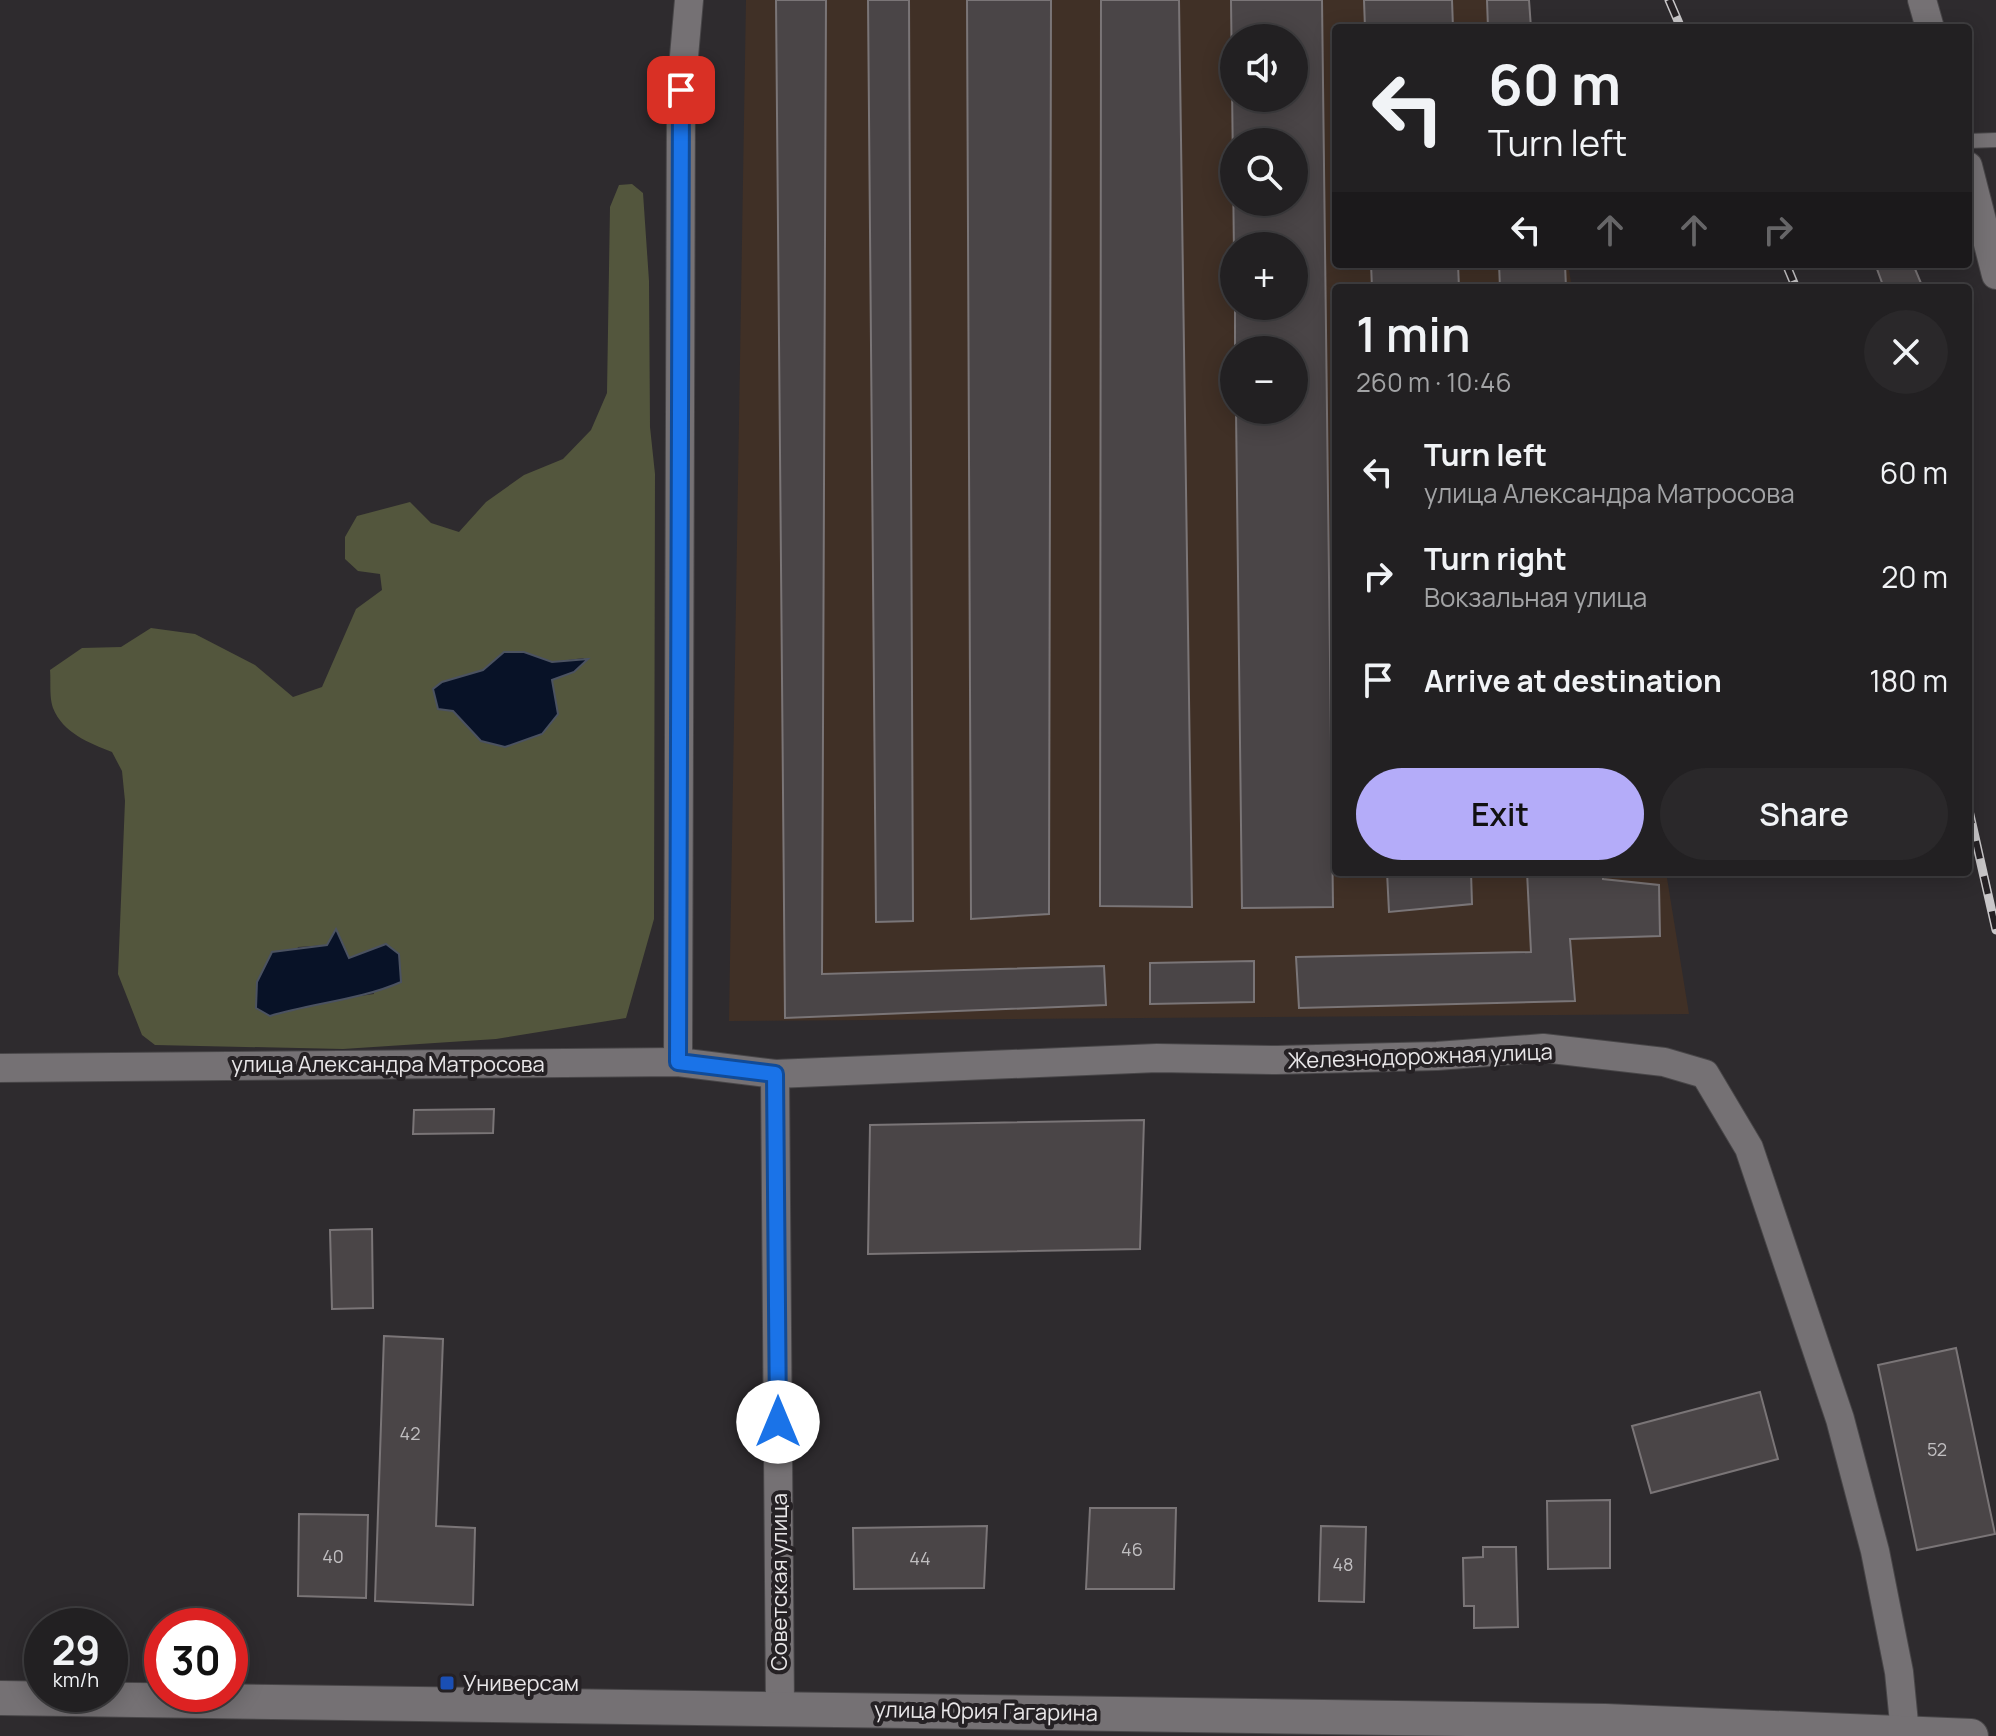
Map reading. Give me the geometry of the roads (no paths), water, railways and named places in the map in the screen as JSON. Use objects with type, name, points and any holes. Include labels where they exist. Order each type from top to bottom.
[{"type":"street","points":[[678,1062],[681,90],[689,0]]},
{"type":"street","points":[[1922,0],[1929,24]]},
{"type":"street","points":[[1972,182],[1996,275]]},
{"type":"street","name":"Железнодорожная улица","points":[[775,1074],[1157,1058],[1277,1060],[1437,1056],[1543,1048],[1664,1062],[1705,1074],[1749,1148],[1840,1419],[1875,1551],[1899,1672],[1905,1733]]},
{"type":"street","name":"улица Александра Матросова","points":[[0,1068],[678,1062],[775,1074]]},
{"type":"street","name":"Советская улица","points":[[775,1074],[780,1707]]},
{"type":"street","name":"улица Юрия Гагарина","points":[[0,1698],[780,1707],[1971,1736]]},
{"type":"lane","points":[[1972,141],[1996,140]]},
{"type":"water","points":[[504,652],[524,652],[552,662],[588,659],[574,672],[552,680],[558,714],[542,734],[505,747],[481,741],[453,711],[438,709],[433,689],[442,682],[483,670]]},
{"type":"water","points":[[336,929],[349,958],[386,944],[399,954],[401,982],[369,993],[270,1016],[256,1008],[257,982],[272,952],[327,945]]},
{"type":"railway","points":[[1669,0],[1679,24]]},
{"type":"railway","points":[[1788,268],[1794,284]]},
{"type":"railway","points":[[1972,824],[1996,930]]},
{"type":"place","name":"Универсам","points":[[447,1683]]}]
